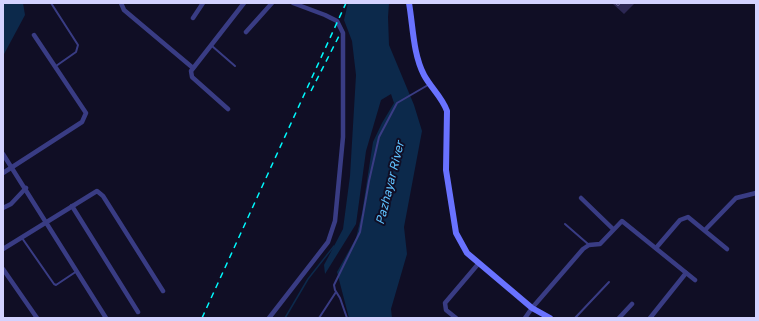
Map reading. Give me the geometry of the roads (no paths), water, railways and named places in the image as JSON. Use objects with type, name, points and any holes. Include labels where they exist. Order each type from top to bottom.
[{"type":"street","points":[[121,3],[124,10],[193,68]]},
{"type":"street","points":[[193,18],[203,3]]},
{"type":"street","points":[[228,109],[192,77],[191,74],[193,68],[244,3]]},
{"type":"street","points":[[246,32],[272,3]]},
{"type":"street","points":[[269,318],[328,242],[335,221],[343,137],[343,33],[337,21],[325,14],[293,3]]},
{"type":"street","points":[[409,3],[418,63],[444,103],[447,111],[446,170],[456,233],[467,253],[532,308],[550,318]]},
{"type":"street","points":[[3,173],[85,119],[86,113],[34,35]]},
{"type":"street","points":[[3,154],[26,188],[106,318]]},
{"type":"street","points":[[3,208],[11,204],[26,188]]},
{"type":"street","points":[[3,249],[97,191],[103,196],[163,291]]},
{"type":"street","points":[[705,230],[736,198],[756,193]]},
{"type":"street","points":[[581,198],[613,229]]},
{"type":"street","points":[[72,206],[138,312]]},
{"type":"street","points":[[656,248],[684,218],[691,219],[727,249]]},
{"type":"street","points":[[526,318],[532,308],[583,248],[589,245],[600,244],[620,222],[625,221],[696,280]]},
{"type":"street","points":[[456,318],[446,310],[445,303],[479,263]]},
{"type":"street","points":[[3,269],[37,318]]},
{"type":"street","points":[[650,318],[686,273]]},
{"type":"street","points":[[619,318],[632,304]]},
{"type":"lane","points":[[51,3],[78,45],[76,52],[55,66]]},
{"type":"lane","points":[[211,45],[235,66]]},
{"type":"lane","points":[[347,318],[340,298],[334,288],[360,232],[379,137],[398,102],[430,83]]},
{"type":"lane","points":[[565,224],[589,245]]},
{"type":"lane","points":[[22,237],[54,284],[56,285],[77,271]]},
{"type":"lane","points":[[575,318],[609,282]]},
{"type":"lane","points":[[319,318],[336,292]]},
{"type":"water","points":[[3,3],[23,3],[25,15],[3,56]]},
{"type":"water","name":"Pazhayar River","points":[[348,3],[389,3],[389,45],[414,105],[422,131],[404,227],[407,254],[391,309],[392,318],[349,318],[337,272],[356,238],[362,213],[373,142],[394,103],[391,94],[381,100],[366,151],[356,224],[325,274],[324,265],[343,229],[350,176],[356,75],[352,41],[344,20]]},
{"type":"waterway","points":[[285,318],[308,279],[334,246]]},
{"type":"railway","points":[[202,318],[346,3]]},
{"type":"railway","points":[[311,91],[340,34]]}]
